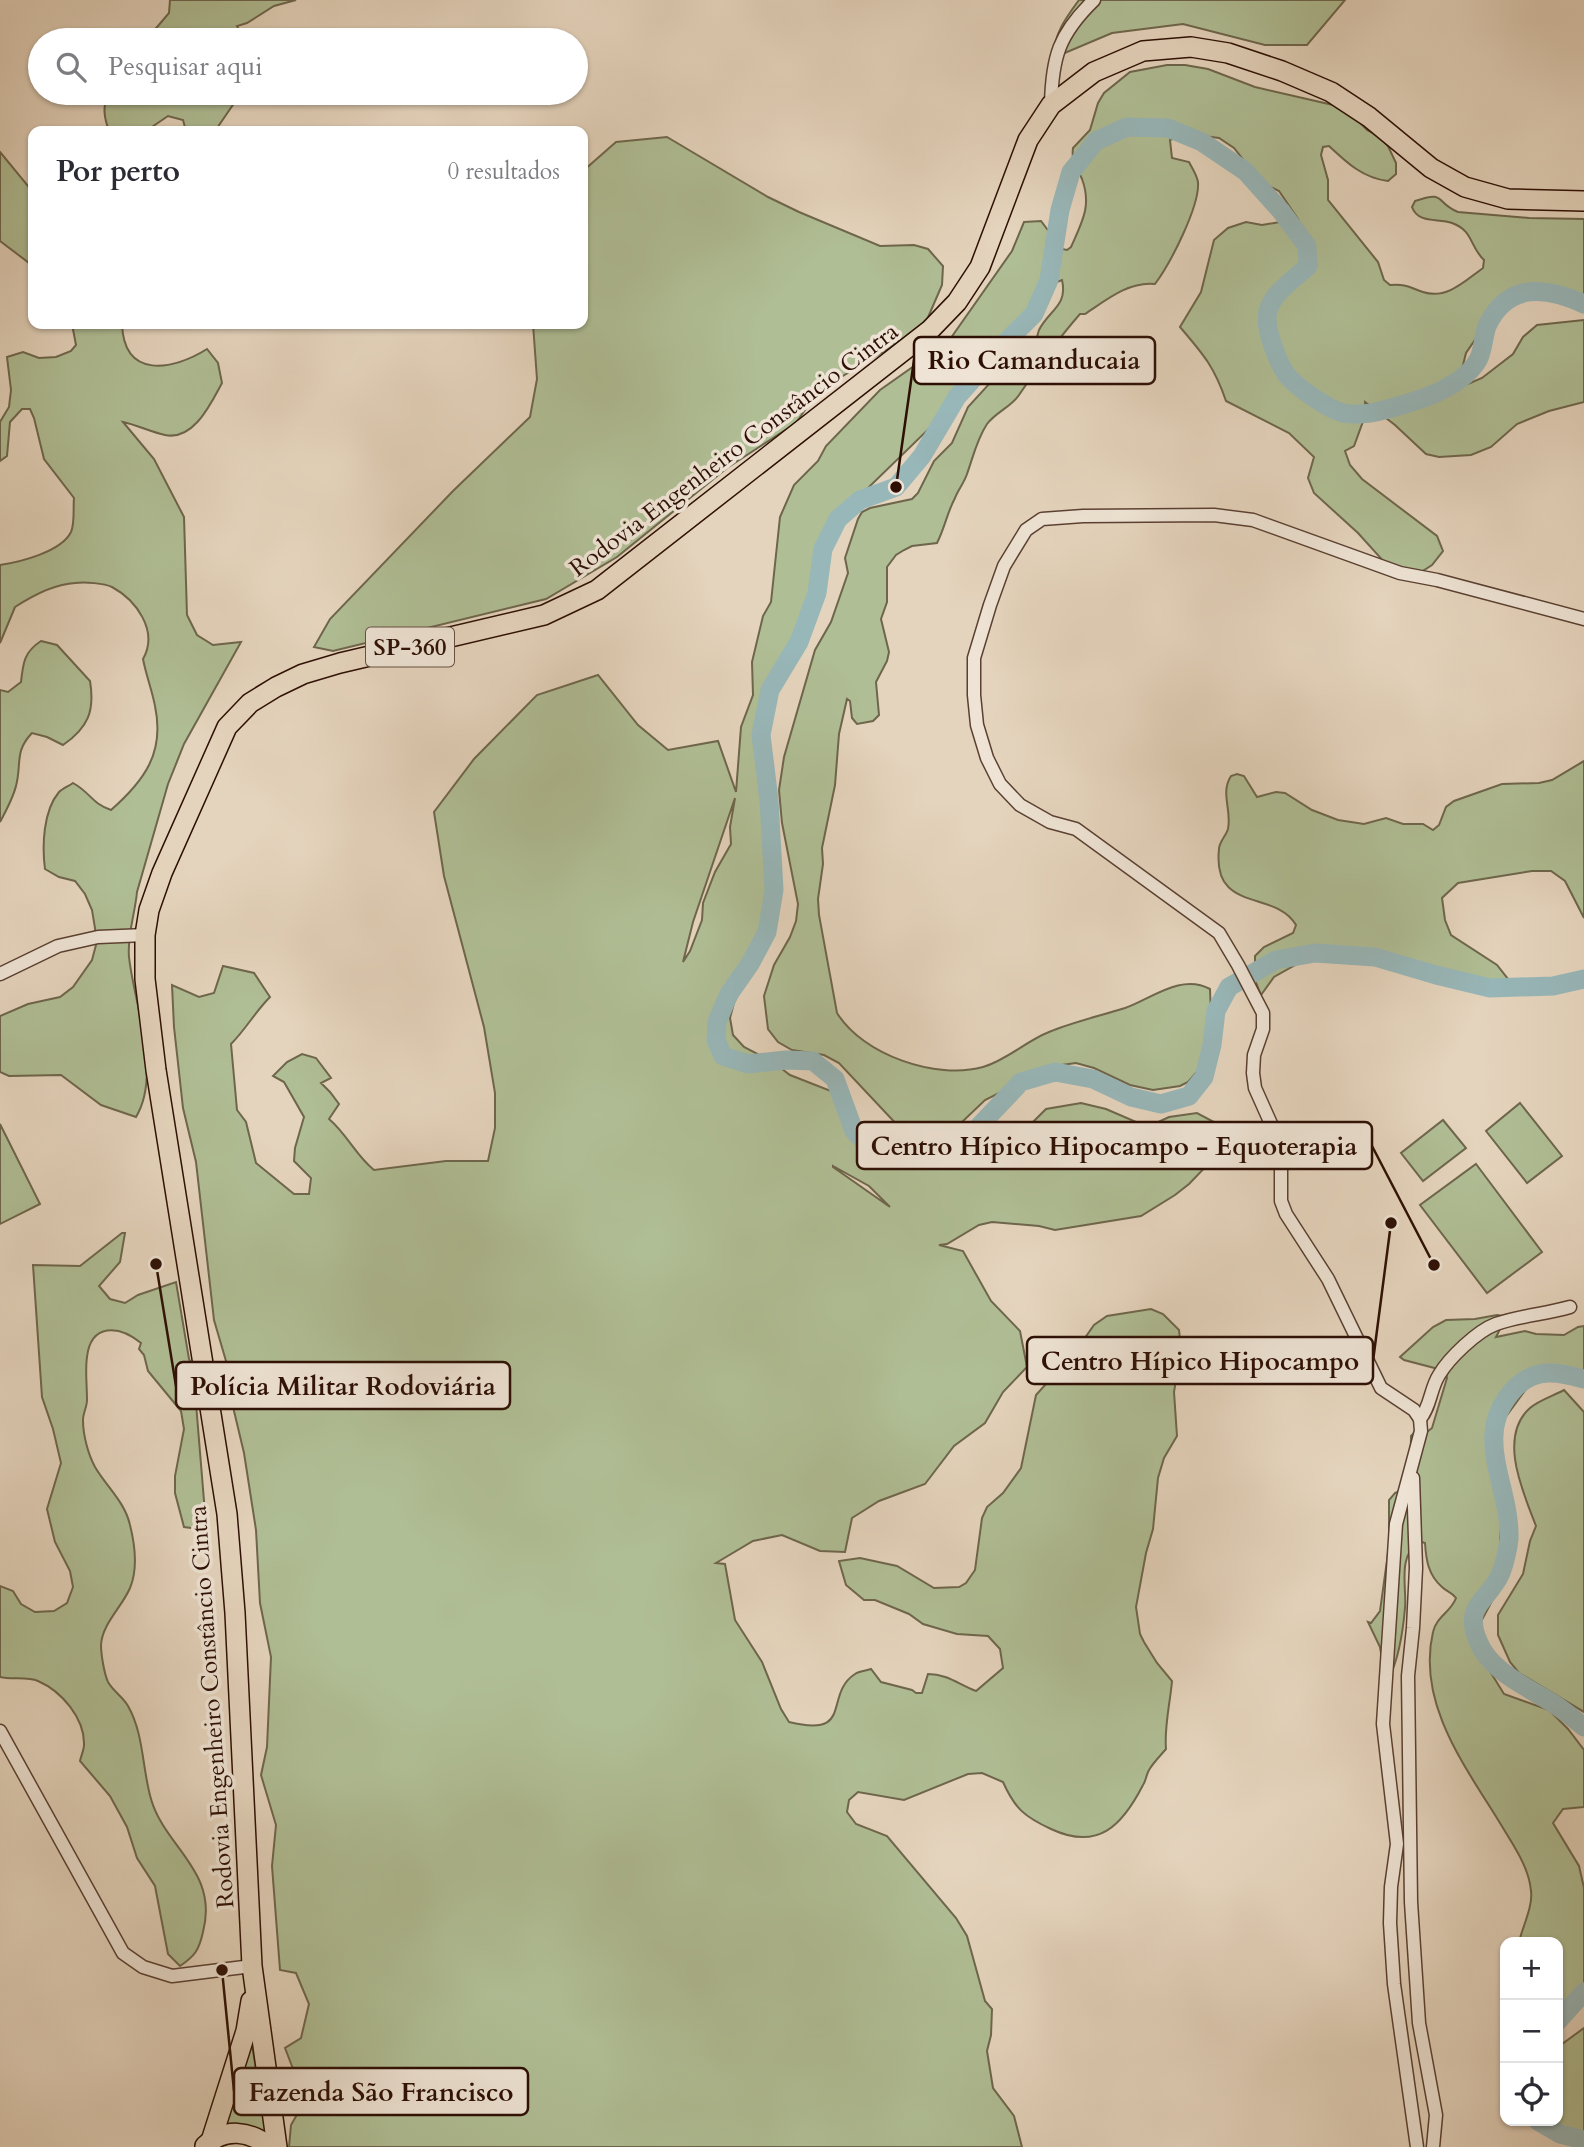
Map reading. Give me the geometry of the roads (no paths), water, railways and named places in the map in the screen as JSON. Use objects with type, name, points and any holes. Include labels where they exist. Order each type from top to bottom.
[{"type":"main road","name":"Rodovia Engenheiro Constâncio Cintra","points":[[276,2147],[253,1975],[228,1526],[156,1070],[145,979],[145,935],[149,910],[162,873],[227,727],[250,703],[303,674],[544,615],[597,590],[930,330],[957,302],[980,267],[1028,140],[1051,105],[1094,72],[1143,51],[1191,47],[1228,53],[1282,71],[1331,92],[1369,117],[1431,168],[1465,187],[1508,199],[1584,201]]},
{"type":"main road","name":"Rodovia Engenheiro Constâncio Cintra","points":[[207,2144],[246,2031],[253,1975]]},
{"type":"main road","name":"SP-360","points":[[207,2144],[225,2134],[241,2133],[256,2137],[270,2147]]},
{"type":"street","points":[[1051,105],[1051,78],[1063,35],[1074,19],[1094,0]]},
{"type":"street","points":[[1417,2147],[1394,1984],[1390,1923],[1391,1887],[1397,1844],[1383,1724],[1396,1524],[1421,1431],[1417,1415],[1381,1388],[1328,1279],[1286,1214],[1281,1201],[1281,1153],[1255,1088],[1253,1073],[1254,1055],[1263,1029],[1263,1013],[1238,965],[1219,933],[1076,829],[1051,822],[1020,805],[1000,784],[987,758],[977,725],[974,658],[1004,566],[1026,530],[1042,519],[1083,516],[1214,515],[1253,520],[1400,573],[1437,580],[1584,619]]},
{"type":"street","points":[[0,974],[58,946],[99,937],[145,935]]},
{"type":"street","points":[[1417,1415],[1427,1411],[1438,1375],[1472,1340],[1494,1325],[1570,1307]]},
{"type":"street","points":[[1413,1464],[1416,1568],[1408,1676],[1410,1902],[1419,2023],[1436,2115],[1432,2145]]},
{"type":"street","points":[[0,1731],[123,1953],[143,1967],[172,1976],[253,1975]]},
{"type":"waterway","points":[[1584,304],[1543,292],[1518,295],[1497,310],[1486,328],[1478,360],[1459,380],[1432,395],[1376,412],[1355,414],[1337,411],[1297,385],[1286,374],[1271,340],[1267,325],[1271,303],[1288,283],[1308,266],[1307,246],[1281,211],[1245,171],[1202,142],[1168,128],[1127,127],[1096,141],[1071,172],[1060,210],[1049,280],[1034,314],[957,397],[922,456],[896,487],[860,500],[838,519],[823,549],[817,593],[799,642],[770,690],[761,735],[769,800],[774,890],[767,932],[750,964],[729,994],[717,1022],[716,1040],[723,1056],[748,1064],[786,1060],[813,1061],[835,1079],[854,1131],[873,1149],[900,1158],[931,1156],[964,1142],[1021,1082],[1055,1072],[1093,1079],[1131,1097],[1161,1104],[1189,1096],[1204,1077],[1212,1045],[1216,1011],[1229,987],[1276,960],[1315,953],[1375,957],[1490,988],[1553,986],[1584,979]]},
{"type":"waterway","points":[[1584,1379],[1566,1374],[1539,1374],[1523,1381],[1502,1406],[1495,1424],[1494,1442],[1509,1539],[1500,1575],[1479,1604],[1473,1619],[1478,1641],[1491,1662],[1584,1727]]},
{"type":"waterway","points":[[1563,2015],[1584,1992]]},
{"type":"waterway","points":[[1546,2126],[1560,2134],[1584,2140]]},
{"type":"place","name":"Rio Camanducaia","points":[[896,487]]},
{"type":"place","name":"Centro Hípico Hipocampo","points":[[1391,1223]]},
{"type":"place","name":"Polícia Militar Rodoviária","points":[[156,1264]]},
{"type":"place","name":"Centro Hípico Hipocampo - Equoterapia","points":[[1434,1265]]},
{"type":"place","name":"Fazenda São Francisco","points":[[222,1970]]}]
